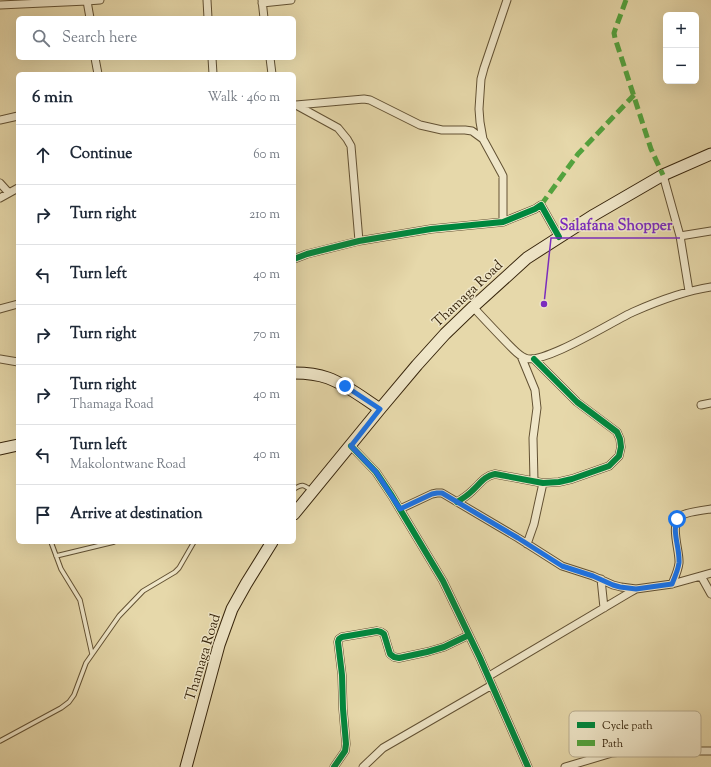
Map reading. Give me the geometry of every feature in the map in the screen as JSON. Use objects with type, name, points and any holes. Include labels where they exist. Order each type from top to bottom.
[{"type":"main road","name":"Thamaga Road","points":[[296,512],[417,365],[473,307],[527,258],[594,215],[663,175],[711,154]]},
{"type":"main road","points":[[296,373],[308,373],[333,380],[380,409]]},
{"type":"main road","points":[[0,449],[16,445]]},
{"type":"main road","name":"Thamaga Road","points":[[186,767],[219,645],[232,609],[271,544]]},
{"type":"street","points":[[0,5],[100,0]]},
{"type":"street","points":[[207,0],[208,16]]},
{"type":"street","points":[[264,16],[262,2],[291,0]]},
{"type":"street","points":[[503,222],[503,176],[483,139],[479,109],[481,79],[507,0]]},
{"type":"street","points":[[87,1],[90,16]]},
{"type":"street","points":[[95,60],[98,72]]},
{"type":"street","points":[[212,60],[213,72]]},
{"type":"street","points":[[270,60],[272,72]]},
{"type":"street","points":[[296,104],[370,100],[420,125],[442,130],[472,131],[483,139]]},
{"type":"street","points":[[296,105],[338,128],[351,146],[359,241]]},
{"type":"street","points":[[0,120],[16,116]]},
{"type":"street","points":[[663,175],[680,236],[689,291]]},
{"type":"street","points":[[0,183],[9,193]]},
{"type":"street","points":[[0,198],[16,189]]},
{"type":"street","points":[[296,258],[306,254],[359,241],[431,229],[503,222],[535,209],[541,204],[559,237]]},
{"type":"street","points":[[680,236],[711,231]]},
{"type":"street","points":[[520,356],[534,359],[558,351],[632,313],[689,291],[711,287]]},
{"type":"street","points":[[0,309],[16,305]]},
{"type":"street","points":[[473,307],[520,356],[535,390],[537,408],[533,438],[534,481]]},
{"type":"street","points":[[0,359],[16,362]]},
{"type":"street","points":[[457,502],[490,475],[495,474],[543,482],[559,482],[609,466],[619,456],[621,447],[617,432],[577,402],[534,359]]},
{"type":"street","points":[[701,405],[711,403]]},
{"type":"street","points":[[351,446],[376,472],[443,581],[488,676],[528,767]]},
{"type":"street","points":[[527,544],[534,524],[543,482]]},
{"type":"street","points":[[400,509],[432,494],[442,493],[562,566],[620,587],[636,589],[672,584],[711,573]]},
{"type":"street","points":[[672,584],[678,569],[679,561],[675,525],[677,519],[682,514],[711,509]]},
{"type":"street","points":[[701,576],[711,594]]},
{"type":"street","points":[[601,579],[604,608]]},
{"type":"street","points":[[488,676],[636,589]]},
{"type":"street","points":[[334,767],[344,751],[346,744],[342,675],[338,639],[377,631],[381,632],[384,634],[390,654],[399,658],[444,647],[469,635]]},
{"type":"street","points":[[363,767],[383,748],[492,685]]},
{"type":"street","points":[[701,751],[711,751]]},
{"type":"street","points":[[565,767],[599,757]]},
{"type":"lane","points":[[296,488],[302,485],[313,492]]},
{"type":"lane","points":[[52,544],[61,569],[80,600],[92,654]]},
{"type":"lane","points":[[56,556],[106,544]]},
{"type":"lane","points":[[0,741],[61,708],[68,702],[74,695],[86,663],[119,616],[149,587],[176,572],[193,544]]},
{"type":"marked path","points":[[626,0],[614,33],[615,38],[651,149],[663,175]]},
{"type":"marked path","points":[[541,205],[578,154],[634,95]]},
{"type":"cycle path","points":[[296,258],[359,241],[431,229],[503,222],[535,209],[541,205],[559,237]]},
{"type":"cycle path","points":[[457,502],[469,494],[485,478],[491,475],[495,474],[543,483],[559,482],[609,466],[619,456],[621,447],[617,432],[577,402],[534,359]]},
{"type":"cycle path","points":[[351,446],[376,472],[443,581],[480,658],[528,767]]},
{"type":"cycle path","points":[[334,767],[345,751],[346,744],[339,639],[342,637],[377,631],[381,632],[384,634],[390,654],[399,658],[444,647],[469,635]]},
{"type":"place","name":"Salafana Shopper","points":[[544,304]]},
{"type":"route","points":[[345,386],[380,409],[351,446],[376,472],[400,509],[432,494],[442,493],[562,566],[593,576],[613,585],[636,589],[672,584],[678,569],[679,561],[675,525],[677,519]]}]
